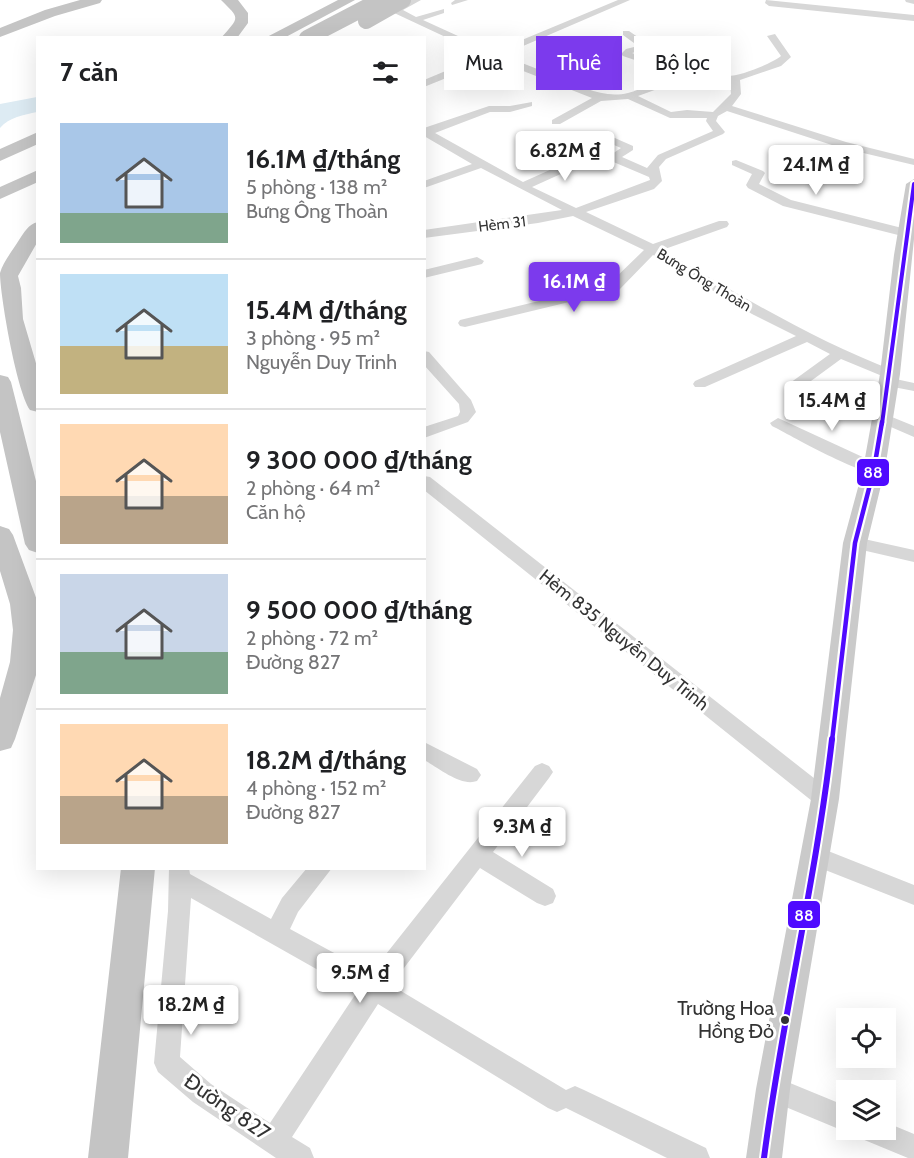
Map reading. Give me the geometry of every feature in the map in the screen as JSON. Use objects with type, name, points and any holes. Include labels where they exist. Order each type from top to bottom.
[{"type":"highway","points":[[0,22],[66,0]]},
{"type":"highway","points":[[0,33],[50,13],[95,0]]},
{"type":"highway","points":[[228,0],[241,8],[244,15],[242,23],[230,36]]},
{"type":"highway","points":[[276,36],[348,0]]},
{"type":"highway","points":[[311,36],[380,0]]},
{"type":"highway","points":[[340,36],[399,5]]},
{"type":"highway","points":[[0,156],[36,138]]},
{"type":"highway","points":[[0,172],[36,154]]},
{"type":"highway","points":[[0,194],[36,176]]},
{"type":"highway","points":[[36,229],[24,244],[4,284],[13,288],[11,309],[18,348],[36,399]]},
{"type":"highway","points":[[0,382],[36,535]]},
{"type":"highway","points":[[0,535],[26,614],[26,648],[18,689],[0,740]]},
{"type":"highway","points":[[0,740],[29,689],[36,666]]},
{"type":"highway","points":[[108,1158],[138,870]]},
{"type":"main road","points":[[764,1158],[773,1089],[813,855],[825,799],[855,543],[874,469],[889,378],[913,192]]},
{"type":"street","points":[[373,0],[399,5],[417,0]]},
{"type":"street","points":[[524,42],[626,0]]},
{"type":"street","points":[[770,0],[769,3],[790,3],[914,18]]},
{"type":"street","points":[[909,0],[914,1]]},
{"type":"street","points":[[790,3],[791,17]]},
{"type":"street","points":[[399,5],[416,20],[451,36]]},
{"type":"street","points":[[416,20],[441,11]]},
{"type":"street","points":[[626,33],[634,39]]},
{"type":"street","points":[[629,96],[666,114],[712,115],[725,107],[736,94],[735,80],[738,76],[777,64],[786,57],[772,36]]},
{"type":"street","points":[[634,50],[627,54],[634,57]]},
{"type":"street","points":[[426,83],[444,75]]},
{"type":"street","points":[[731,79],[735,80]]},
{"type":"street","points":[[584,90],[601,97],[629,96],[645,90]]},
{"type":"street","points":[[556,122],[601,97]]},
{"type":"street","points":[[426,132],[489,109],[510,109],[528,105]]},
{"type":"street","points":[[725,107],[797,128],[842,146],[914,162]]},
{"type":"street","points":[[524,186],[586,156],[600,153],[653,174],[653,167],[662,158],[719,132],[711,121],[712,115]]},
{"type":"street","name":"Bưng Ông Thoàn","points":[[426,133],[524,186],[652,249],[756,311],[889,378],[914,387]]},
{"type":"street","points":[[604,137],[629,148],[613,158]]},
{"type":"street","points":[[736,163],[759,173],[752,185],[787,203],[906,233]]},
{"type":"street","points":[[426,184],[482,164]]},
{"type":"street","name":"Hèm 31","points":[[426,234],[537,219],[578,211],[650,186],[656,181],[653,174]]},
{"type":"street","points":[[465,323],[614,287],[652,249],[723,224]]},
{"type":"street","points":[[426,274],[477,261]]},
{"type":"street","points":[[700,384],[806,337]]},
{"type":"street","points":[[795,386],[840,353]]},
{"type":"street","points":[[426,357],[466,403],[468,412],[463,419],[426,432]]},
{"type":"street","points":[[882,418],[914,432]]},
{"type":"street","points":[[778,423],[874,469]]},
{"type":"street","name":"Hẻm 835 Nguyễn Duy Trinh","points":[[426,483],[825,799]]},
{"type":"street","points":[[855,543],[914,556]]},
{"type":"street","points":[[426,751],[470,775]]},
{"type":"street","points":[[274,1141],[374,988],[542,772]]},
{"type":"street","points":[[478,855],[545,896]]},
{"type":"street","points":[[813,855],[914,895]]},
{"type":"street","points":[[276,933],[290,905],[319,870]]},
{"type":"street","points":[[179,874],[276,933],[566,1099],[692,1156]]},
{"type":"street","name":"Đường 827","points":[[179,874],[180,911],[167,1063],[202,1093],[300,1158]]},
{"type":"street","points":[[773,1089],[836,1115]]},
{"type":"street","points":[[896,1140],[914,1147]]},
{"type":"shaded area","points":[[36,97],[36,112],[12,119],[0,128],[0,104]]},
{"type":"transit line","name":"88","points":[[764,1158],[773,1089],[825,799],[855,543],[874,469],[890,374],[903,255],[914,184]]},
{"type":"place","name":"Trường Hoa Hồng Đỏ","points":[[785,1020]]}]
